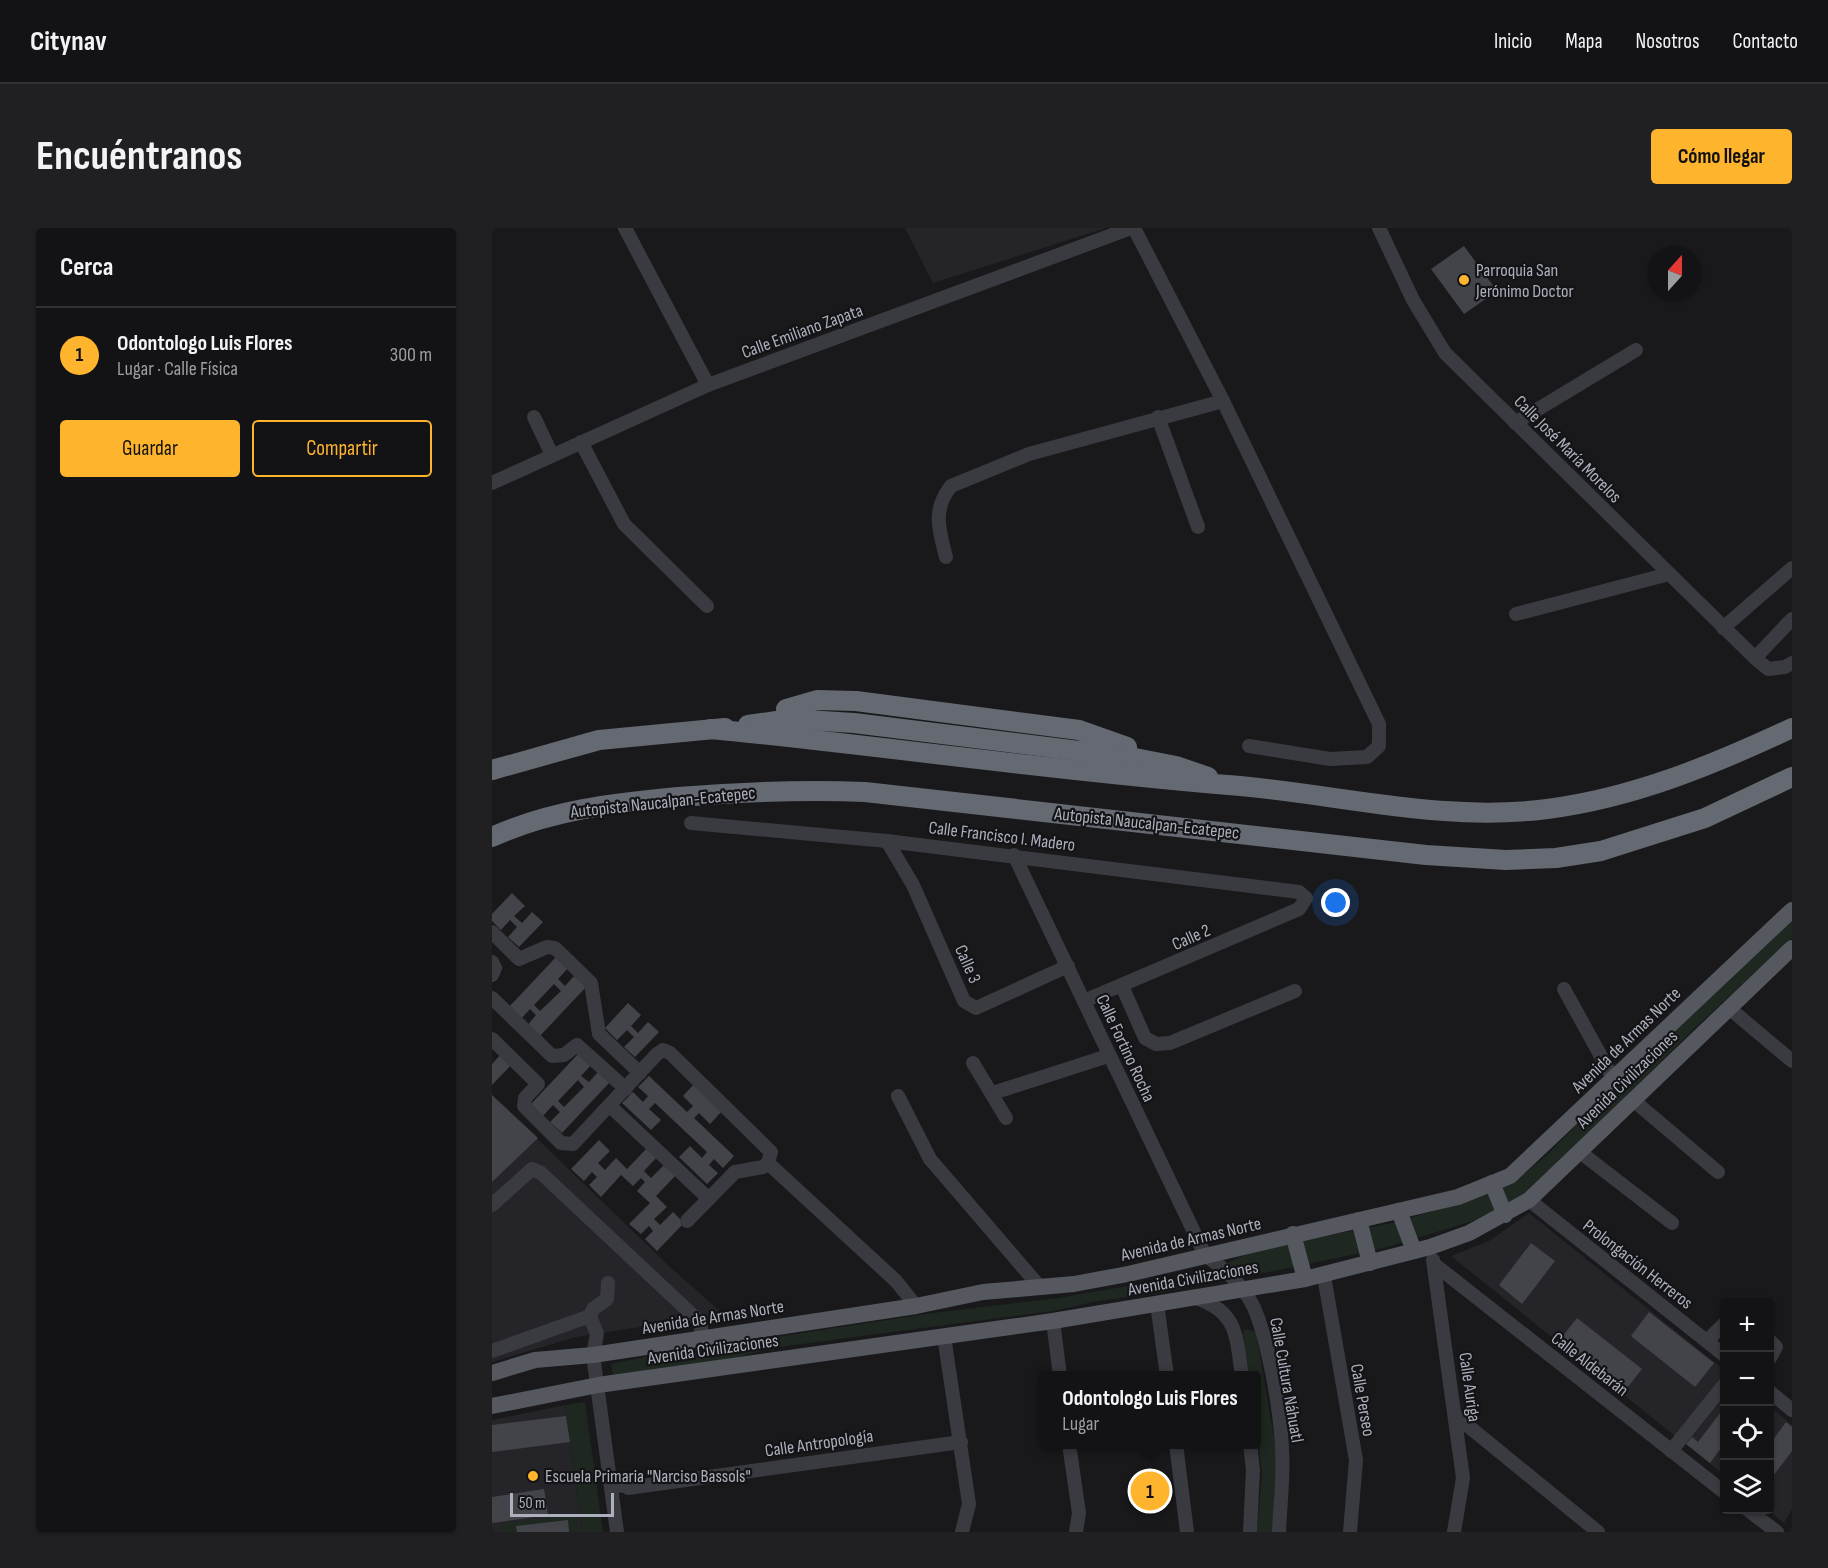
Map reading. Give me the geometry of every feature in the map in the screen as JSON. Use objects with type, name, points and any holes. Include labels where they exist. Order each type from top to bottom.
[{"type":"highway","points":[[711,729],[817,700],[889,705],[1079,730],[1227,785]]},
{"type":"highway","points":[[492,770],[599,740],[744,726],[790,719],[854,723],[1176,766]]},
{"type":"highway","points":[[744,726],[853,732],[954,743],[1191,775],[1227,785]]},
{"type":"highway","points":[[711,729],[1483,814],[1545,810],[1607,799],[1671,780],[1792,728]]},
{"type":"highway","name":"Autopista Naucalpan-Ecatepec","points":[[492,837],[547,816],[602,805],[760,791],[813,790],[865,792],[1437,856],[1506,860],[1556,858],[1601,851],[1705,818],[1792,777]]},
{"type":"main road","name":"Avenida de Armas Norte","points":[[492,1373],[535,1360],[593,1355],[916,1306],[983,1292],[1074,1284],[1128,1274],[1458,1197],[1510,1176],[1792,910]]},
{"type":"main road","name":"Avenida Civilizaciones","points":[[492,1406],[598,1385],[1053,1321],[1196,1298],[1240,1288],[1324,1276],[1422,1249],[1469,1233],[1529,1200],[1792,948]]},
{"type":"main road","points":[[1682,1013],[1702,1033]]},
{"type":"main road","points":[[1492,1183],[1505,1215]]},
{"type":"main road","points":[[1400,1211],[1422,1249]]},
{"type":"main road","points":[[1359,1220],[1370,1263]]},
{"type":"main road","points":[[1293,1234],[1305,1279]]},
{"type":"street","points":[[625,228],[708,384]]},
{"type":"street","points":[[1132,228],[1223,401],[1379,724],[1379,746],[1366,757],[1330,759],[1248,746]]},
{"type":"street","name":"Calle Emiliano Zapata","points":[[492,483],[708,384],[1132,228]]},
{"type":"street","name":"Calle José María Morelos","points":[[1379,228],[1413,300],[1445,353],[1755,658],[1768,669],[1785,667],[1792,663]]},
{"type":"street","points":[[1515,423],[1636,350]]},
{"type":"street","points":[[946,557],[937,522],[943,496],[951,486],[1029,454],[1223,401]]},
{"type":"street","points":[[534,417],[552,455]]},
{"type":"street","points":[[1158,417],[1198,527]]},
{"type":"street","points":[[581,442],[624,524],[707,606]]},
{"type":"street","points":[[1723,628],[1792,568]]},
{"type":"street","points":[[1516,614],[1669,574]]},
{"type":"street","points":[[1755,658],[1792,619]]},
{"type":"street","name":"Calle Francisco I. Madero","points":[[691,823],[887,840],[1014,855],[1299,892],[1306,898]]},
{"type":"street","name":"Calle 3","points":[[887,840],[913,885],[964,1001],[976,1008],[1068,966]]},
{"type":"street","name":"Calle Fortino Rocha","points":[[1014,855],[1205,1255]]},
{"type":"street","name":"Calle 2","points":[[1084,1001],[1299,909],[1306,898]]},
{"type":"street","points":[[492,932],[519,959],[547,947],[555,948],[591,982],[599,1034],[640,1073]]},
{"type":"street","points":[[492,962],[495,968],[492,975]]},
{"type":"street","points":[[1122,986],[1145,1038],[1156,1044],[1170,1043],[1295,991]]},
{"type":"street","points":[[1564,989],[1614,1080]]},
{"type":"street","points":[[492,998],[552,1056],[564,1055],[578,1045],[626,1089]]},
{"type":"street","points":[[1729,1008],[1792,1061]]},
{"type":"street","points":[[492,1039],[538,1084],[525,1098],[524,1106],[561,1143],[573,1144],[657,1054],[663,1050],[670,1053],[771,1152],[768,1163],[763,1167],[735,1172],[687,1221]]},
{"type":"street","points":[[993,1093],[1108,1056]]},
{"type":"street","points":[[973,1063],[1006,1118]]},
{"type":"street","points":[[898,1096],[930,1160],[1039,1286]]},
{"type":"street","points":[[1633,1100],[1718,1172]]},
{"type":"street","points":[[610,1106],[709,1199]]},
{"type":"street","points":[[1580,1152],[1672,1223]]},
{"type":"street","points":[[768,1163],[896,1281],[916,1306]]},
{"type":"street","points":[[492,1205],[532,1169],[540,1173],[701,1323],[701,1338]]},
{"type":"street","name":"Prolongación Herreros","points":[[1529,1200],[1720,1352]]},
{"type":"street","name":"Calle Auriga","points":[[1422,1249],[1434,1264],[1456,1416],[1463,1478],[1455,1532]]},
{"type":"street","name":"Calle Cultura Náhuatl","points":[[1205,1255],[1227,1270],[1256,1312],[1268,1356],[1282,1449],[1279,1532]]},
{"type":"street","name":"Calle Aldebarán","points":[[1434,1264],[1720,1488]]},
{"type":"street","name":"Calle Perseo","points":[[1324,1276],[1356,1461],[1353,1531]]},
{"type":"street","points":[[608,1283],[607,1299],[593,1309],[590,1316],[597,1334],[593,1355],[617,1532]]},
{"type":"street","points":[[1196,1298],[1226,1314],[1234,1335],[1241,1371]]},
{"type":"street","points":[[1157,1304],[1166,1371]]},
{"type":"street","points":[[492,1351],[590,1316]]},
{"type":"street","points":[[1053,1321],[1059,1371]]},
{"type":"street","points":[[1707,1341],[1720,1329]]},
{"type":"street","points":[[944,1336],[969,1504],[962,1532]]},
{"type":"street","points":[[1671,1451],[1720,1390]]},
{"type":"street","points":[[1774,1395],[1792,1410]]},
{"type":"street","points":[[1456,1416],[1598,1532]]},
{"type":"street","name":"Calle Antropología","points":[[612,1486],[624,1485],[628,1488],[961,1442]]},
{"type":"street","points":[[1070,1449],[1079,1513],[1076,1532]]},
{"type":"street","points":[[1177,1449],[1187,1532]]},
{"type":"street","points":[[1250,1532],[1253,1470],[1251,1449]]},
{"type":"street","points":[[1754,1514],[1777,1532]]},
{"type":"shaded area","points":[[905,228],[1106,228],[933,283]]},
{"type":"shaded area","points":[[1792,920],[1792,938],[1696,1027],[1523,1197],[1473,1221],[1384,1248],[1158,1293],[1098,1301],[1053,1311],[772,1348],[731,1359],[613,1376],[611,1364],[650,1356],[933,1313],[1058,1298],[1209,1272],[1255,1250],[1392,1223],[1465,1202],[1512,1184],[1547,1155],[1615,1086]]},
{"type":"shaded area","points":[[492,1095],[670,1267],[731,1321],[640,1327],[576,1337],[492,1362]]},
{"type":"shaded area","points":[[1529,1213],[1720,1367],[1720,1380],[1675,1436],[1451,1256],[1489,1241]]},
{"type":"shaded area","points":[[1246,1329],[1256,1332],[1276,1450],[1274,1532],[1257,1532],[1262,1475],[1259,1449],[1261,1371],[1248,1371],[1243,1332]]},
{"type":"shaded area","points":[[585,1402],[603,1532],[582,1532],[565,1405]]},
{"type":"shaded area","points":[[1720,1402],[1720,1472],[1686,1444]]},
{"type":"shaded area","name":"Escuela Primaria \"Narciso Bassols\"","points":[[565,1405],[582,1532],[492,1532],[492,1420]]},
{"type":"shaded area","points":[[1774,1410],[1792,1425],[1792,1509],[1784,1523],[1773,1514]]},
{"type":"shaded area","points":[[576,1515],[578,1532],[501,1532],[500,1524]]},
{"type":"building","name":"Parroquia San Jerónimo Doctor","points":[[1464,246],[1497,291],[1464,314],[1431,269]]},
{"type":"building","points":[[512,893],[525,906],[514,916],[522,923],[532,912],[543,922],[519,947],[508,937],[517,927],[510,920],[501,930],[492,921],[492,914]]},
{"type":"building","points":[[556,957],[568,968],[558,979],[565,986],[575,975],[587,986],[539,1037],[527,1026],[536,1015],[530,1009],[520,1020],[508,1008]],"holes":[[[554,984],[561,991],[540,1011],[534,1005]]]},
{"type":"building","points":[[628,1003],[641,1015],[631,1026],[638,1033],[648,1022],[659,1032],[635,1057],[624,1047],[634,1037],[627,1030],[617,1040],[605,1028]]},
{"type":"building","points":[[502,1053],[513,1063],[492,1085],[492,1064]]},
{"type":"building","points":[[579,1053],[592,1064],[581,1076],[589,1082],[599,1071],[610,1082],[562,1133],[550,1122],[560,1112],[553,1105],[543,1116],[531,1104]],"holes":[[[578,1080],[584,1087],[564,1107],[558,1101]]]},
{"type":"building","points":[[649,1076],[687,1112],[693,1106],[683,1096],[694,1084],[722,1111],[710,1124],[699,1113],[694,1118],[734,1156],[723,1168],[714,1159],[709,1165],[718,1173],[707,1184],[679,1157],[690,1146],[702,1158],[707,1152],[655,1103],[649,1109],[661,1120],[651,1130],[622,1103],[633,1092],[643,1102],[648,1096],[638,1087]]},
{"type":"building","points":[[492,1095],[538,1138],[492,1182]]},
{"type":"building","points":[[599,1140],[610,1151],[598,1163],[605,1170],[616,1158],[627,1169],[648,1147],[658,1156],[644,1171],[651,1178],[666,1163],[677,1174],[656,1196],[667,1207],[654,1219],[660,1225],[673,1212],[684,1223],[657,1251],[645,1239],[653,1231],[649,1226],[641,1234],[629,1224],[650,1203],[637,1191],[645,1182],[641,1178],[633,1186],[621,1175],[601,1197],[589,1185],[597,1177],[592,1172],[584,1181],[571,1169]]},
{"type":"building","points":[[1531,1243],[1555,1261],[1522,1304],[1499,1285]]},
{"type":"building","points":[[1649,1312],[1714,1363],[1695,1387],[1631,1336]]},
{"type":"building","points":[[1577,1318],[1642,1369],[1623,1393],[1558,1342]]},
{"type":"building","points":[[1720,1413],[1720,1449],[1710,1463],[1686,1444],[1692,1437],[1698,1442]]},
{"type":"building","points":[[566,1416],[570,1442],[492,1452],[492,1425]]},
{"type":"building","points":[[1786,1422],[1792,1427],[1792,1451],[1774,1475],[1774,1460],[1774,1438]]},
{"type":"building","points":[[1157,1481],[1159,1495],[1143,1497],[1141,1482]]},
{"type":"building","points":[[544,1489],[548,1515],[492,1523],[492,1497]]},
{"type":"building","points":[[568,1520],[569,1532],[517,1532],[516,1526]]},
{"type":"place","name":"Parroquia San Jerónimo Doctor","points":[[1464,280]]},
{"type":"place","name":"Escuela Primaria \"Narciso Bassols\"","points":[[533,1476]]},
{"type":"place","name":"Odontologo Luis Flores","points":[[1150,1491]]}]
